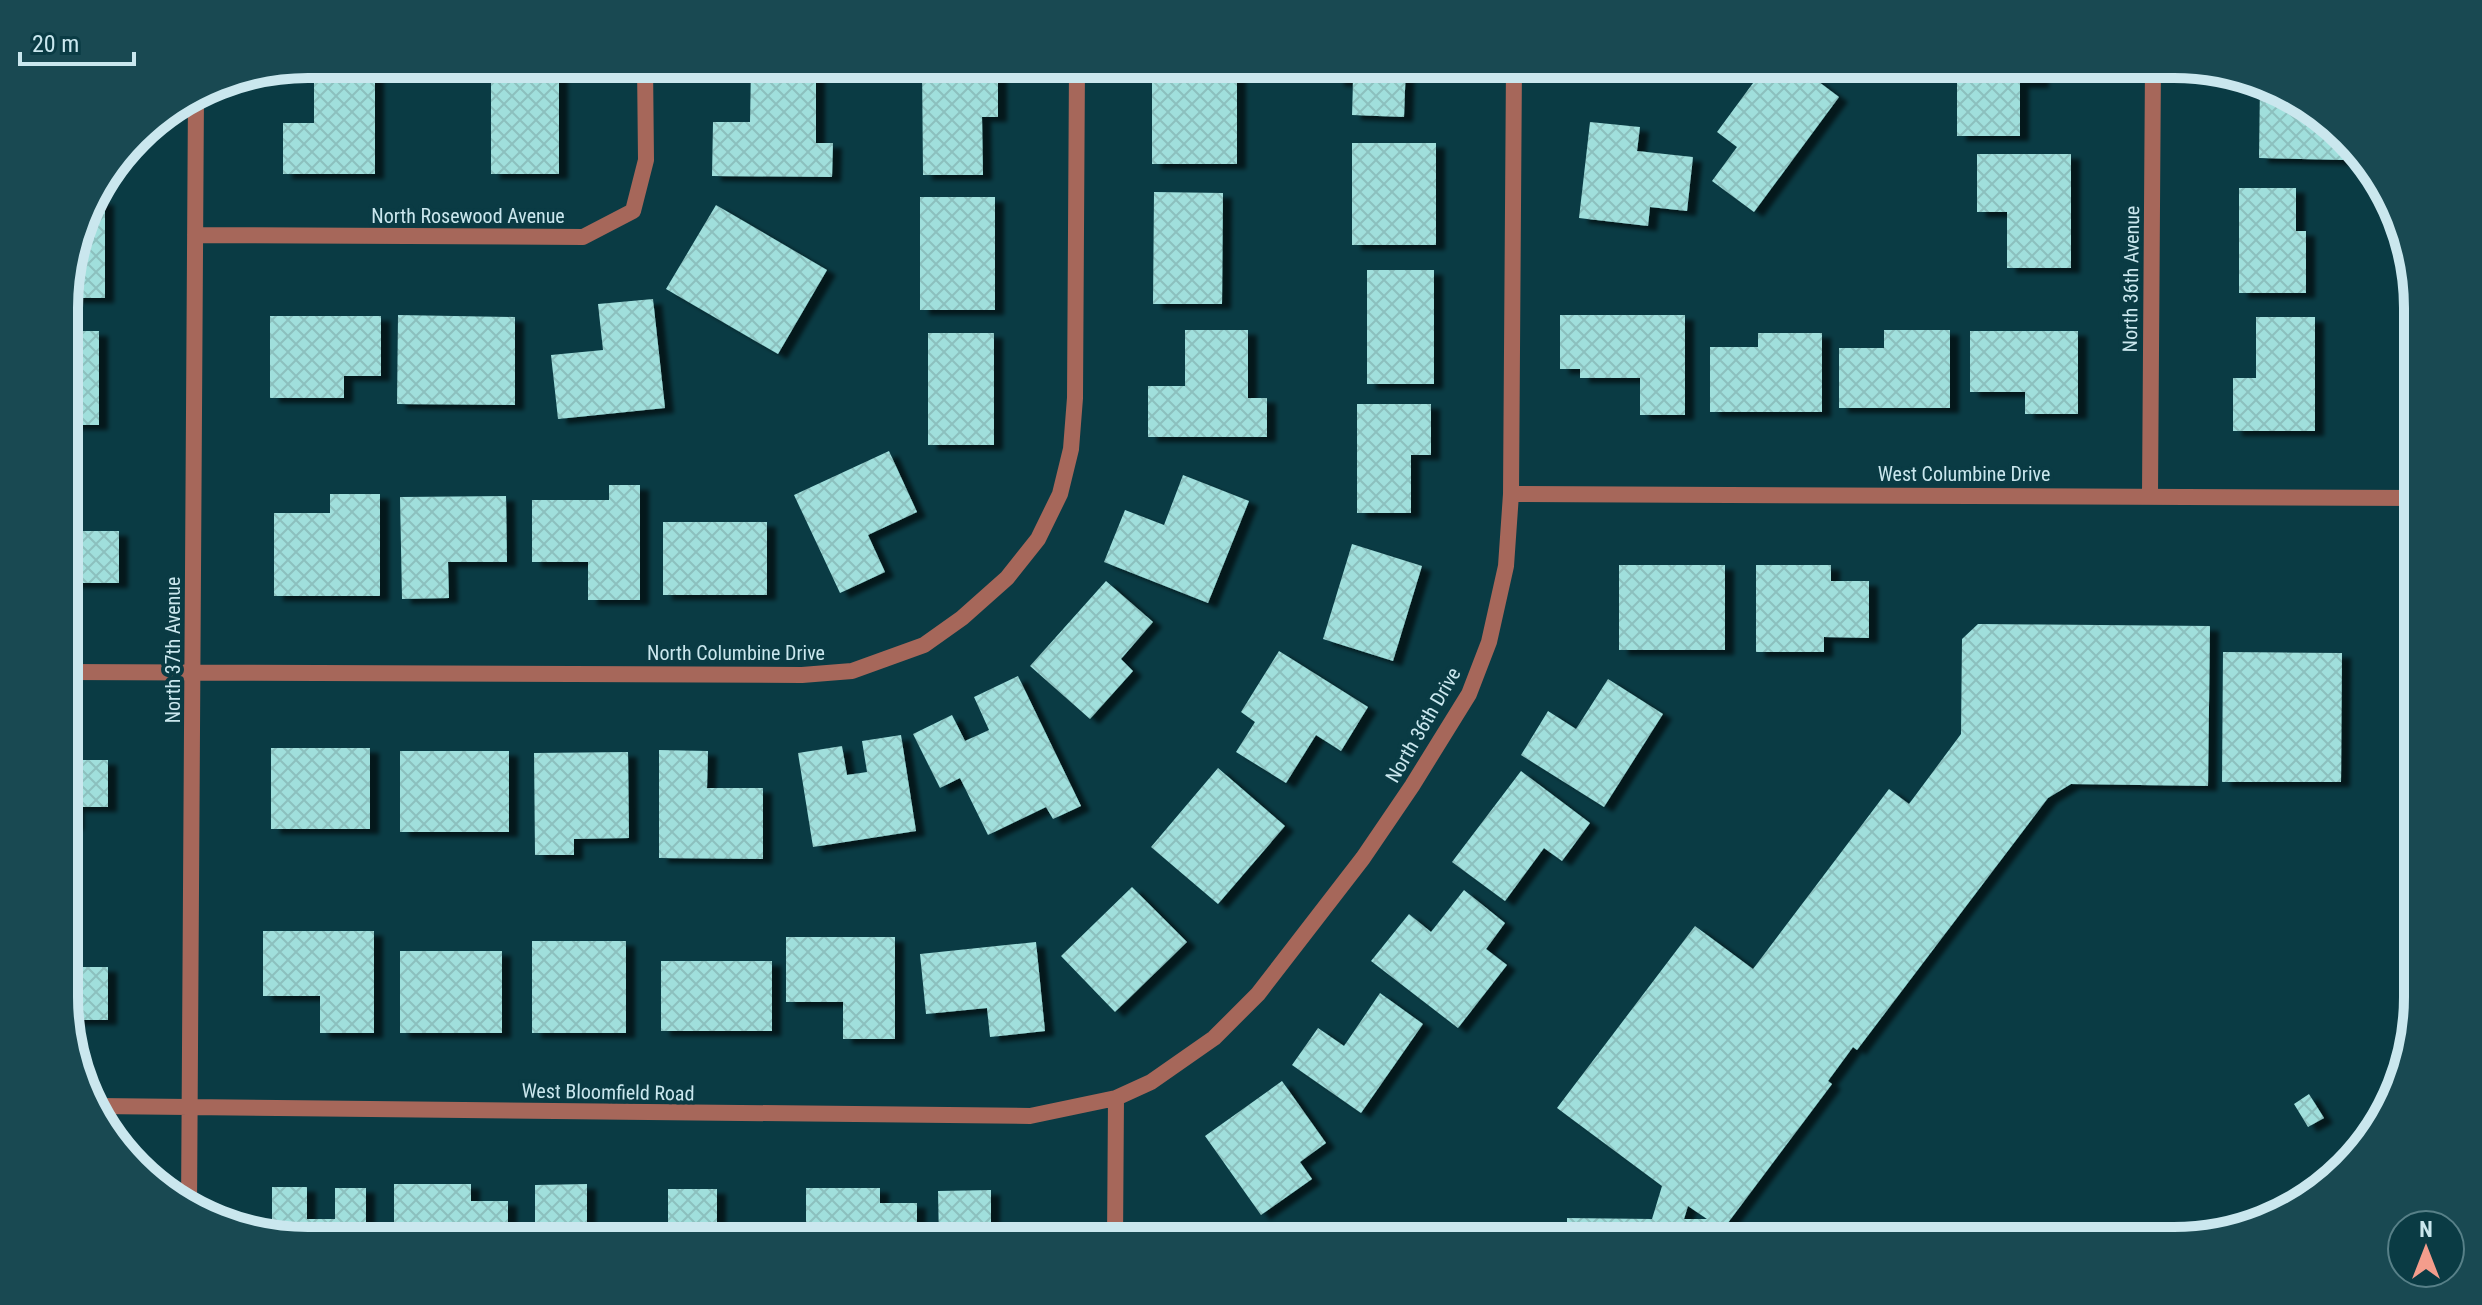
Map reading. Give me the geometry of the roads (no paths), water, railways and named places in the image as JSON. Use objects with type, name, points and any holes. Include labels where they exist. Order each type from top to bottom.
[{"type":"street","name":"North Rosewood Avenue","points":[[195,235],[583,237],[633,211],[646,160],[645,78]]},
{"type":"street","name":"North Columbine Drive","points":[[193,672],[802,675],[852,671],[924,645],[962,618],[1007,578],[1038,539],[1060,494],[1071,449],[1075,398],[1077,78]]},
{"type":"street","name":"North 36th Drive","points":[[1116,1098],[1151,1082],[1214,1038],[1258,994],[1363,858],[1469,694],[1489,642],[1506,566],[1511,494],[1514,78]]},
{"type":"street","name":"North 36th Avenue","points":[[2150,495],[2153,78]]},
{"type":"street","name":"North 37th Avenue","points":[[189,1193],[196,107]]},
{"type":"street","name":"West Columbine Drive","points":[[1511,494],[2404,498]]},
{"type":"street","points":[[78,672],[193,672]]},
{"type":"street","points":[[1115,1227],[1116,1098]]},
{"type":"street","name":"West Bloomfield Road","points":[[106,1106],[1030,1116],[1116,1098]]}]
